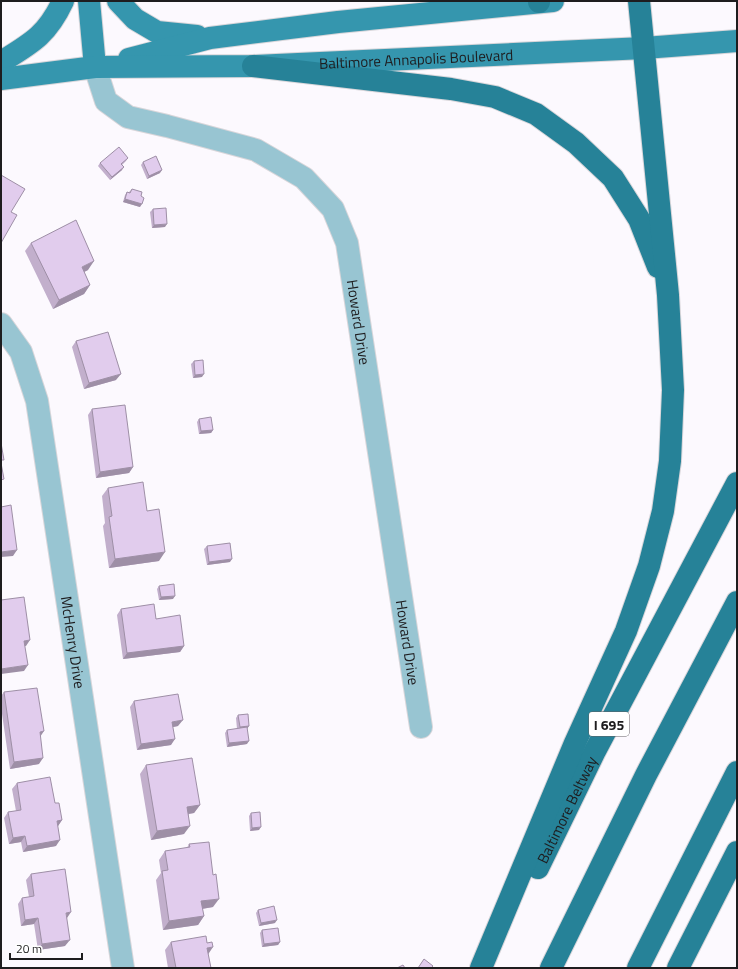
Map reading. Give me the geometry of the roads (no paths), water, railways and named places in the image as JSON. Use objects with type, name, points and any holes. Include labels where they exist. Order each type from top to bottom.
[{"type":"highway","points":[[481,968],[575,743],[626,631],[649,566],[663,511],[670,461],[673,390],[668,295],[639,1]]},
{"type":"highway","points":[[253,66],[451,89],[494,98],[536,114],[576,143],[613,178],[639,219],[668,295]]},
{"type":"highway","name":"Baltimore Beltway","points":[[489,968],[595,752],[737,483]]},
{"type":"highway","points":[[551,968],[646,775],[737,602]]},
{"type":"highway","points":[[638,968],[737,772]]},
{"type":"highway","points":[[678,968],[737,852]]},
{"type":"main road","points":[[1,62],[35,41],[51,24],[63,1]]},
{"type":"main road","points":[[89,1],[95,67]]},
{"type":"main road","points":[[118,1],[135,19],[157,32],[210,38]]},
{"type":"main road","name":"Baltimore Annapolis Boulevard","points":[[1,79],[95,67],[210,38],[338,22],[543,1]]},
{"type":"main road","name":"Baltimore Annapolis Boulevard","points":[[95,67],[253,66],[644,48],[737,41]]},
{"type":"street","name":"Howard Drive","points":[[95,67],[106,100],[128,117],[256,150],[304,178],[333,209],[346,244],[421,727]]},
{"type":"street","name":"McHenry Drive","points":[[1,324],[21,352],[37,402],[122,968]]}]
